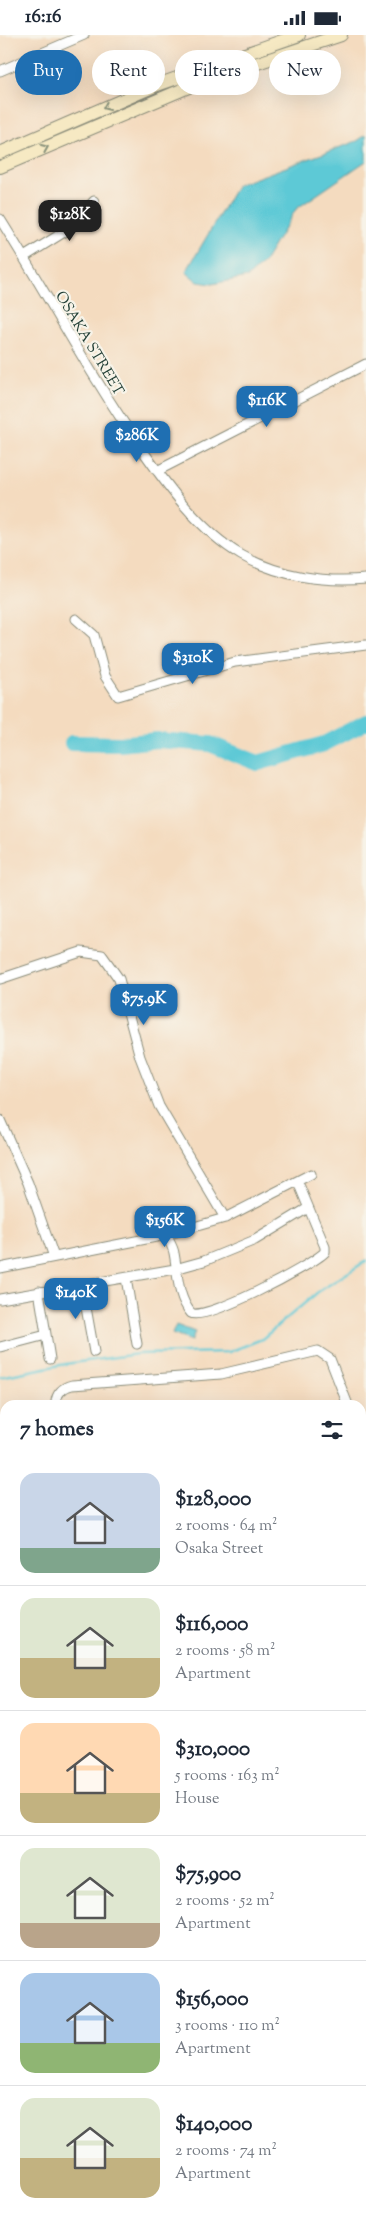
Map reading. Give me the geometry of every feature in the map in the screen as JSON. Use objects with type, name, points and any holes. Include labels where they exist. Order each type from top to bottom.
[{"type":"street","points":[[0,71],[84,35]]},
{"type":"street","points":[[0,153],[156,85],[299,35]]},
{"type":"street","points":[[0,167],[198,83],[277,44],[341,35]]},
{"type":"street","points":[[24,257],[68,229],[94,201]]},
{"type":"street","name":"OSAKA STREET","points":[[0,219],[109,402],[157,471],[189,510],[217,537],[241,555],[304,578],[366,579]]},
{"type":"street","points":[[157,471],[366,364]]},
{"type":"street","points":[[76,619],[94,635],[105,675],[118,696],[235,662],[366,645]]},
{"type":"street","points":[[0,979],[81,952],[95,952],[109,962],[119,979],[140,1057],[159,1106],[226,1218]]},
{"type":"street","points":[[0,1120],[28,1183],[54,1257]]},
{"type":"street","points":[[0,1268],[166,1235],[226,1218],[312,1173]]},
{"type":"street","points":[[166,1235],[174,1252],[175,1269],[184,1302],[195,1315],[247,1297],[286,1278],[325,1252],[325,1247],[300,1187]]},
{"type":"street","points":[[0,1299],[175,1269],[255,1240],[308,1208]]},
{"type":"street","points":[[126,1277],[137,1344]]},
{"type":"street","points":[[82,1285],[94,1351]]},
{"type":"street","points":[[39,1291],[50,1359]]},
{"type":"street","points":[[0,1347],[46,1335]]},
{"type":"street","points":[[56,1400],[59,1392],[72,1385],[221,1374],[318,1351],[330,1359],[346,1400]]},
{"type":"water","points":[[366,135],[366,161],[296,209],[264,262],[248,277],[212,284],[198,282],[186,272],[237,185],[357,141]]},
{"type":"water","points":[[176,1325],[195,1332],[191,1341],[172,1334]]},
{"type":"waterway","points":[[72,743],[120,744],[157,740],[210,744],[258,763],[324,744],[366,722]]},
{"type":"waterway","points":[[0,1377],[65,1364],[138,1354],[229,1352],[262,1339],[318,1292],[366,1261]]}]
